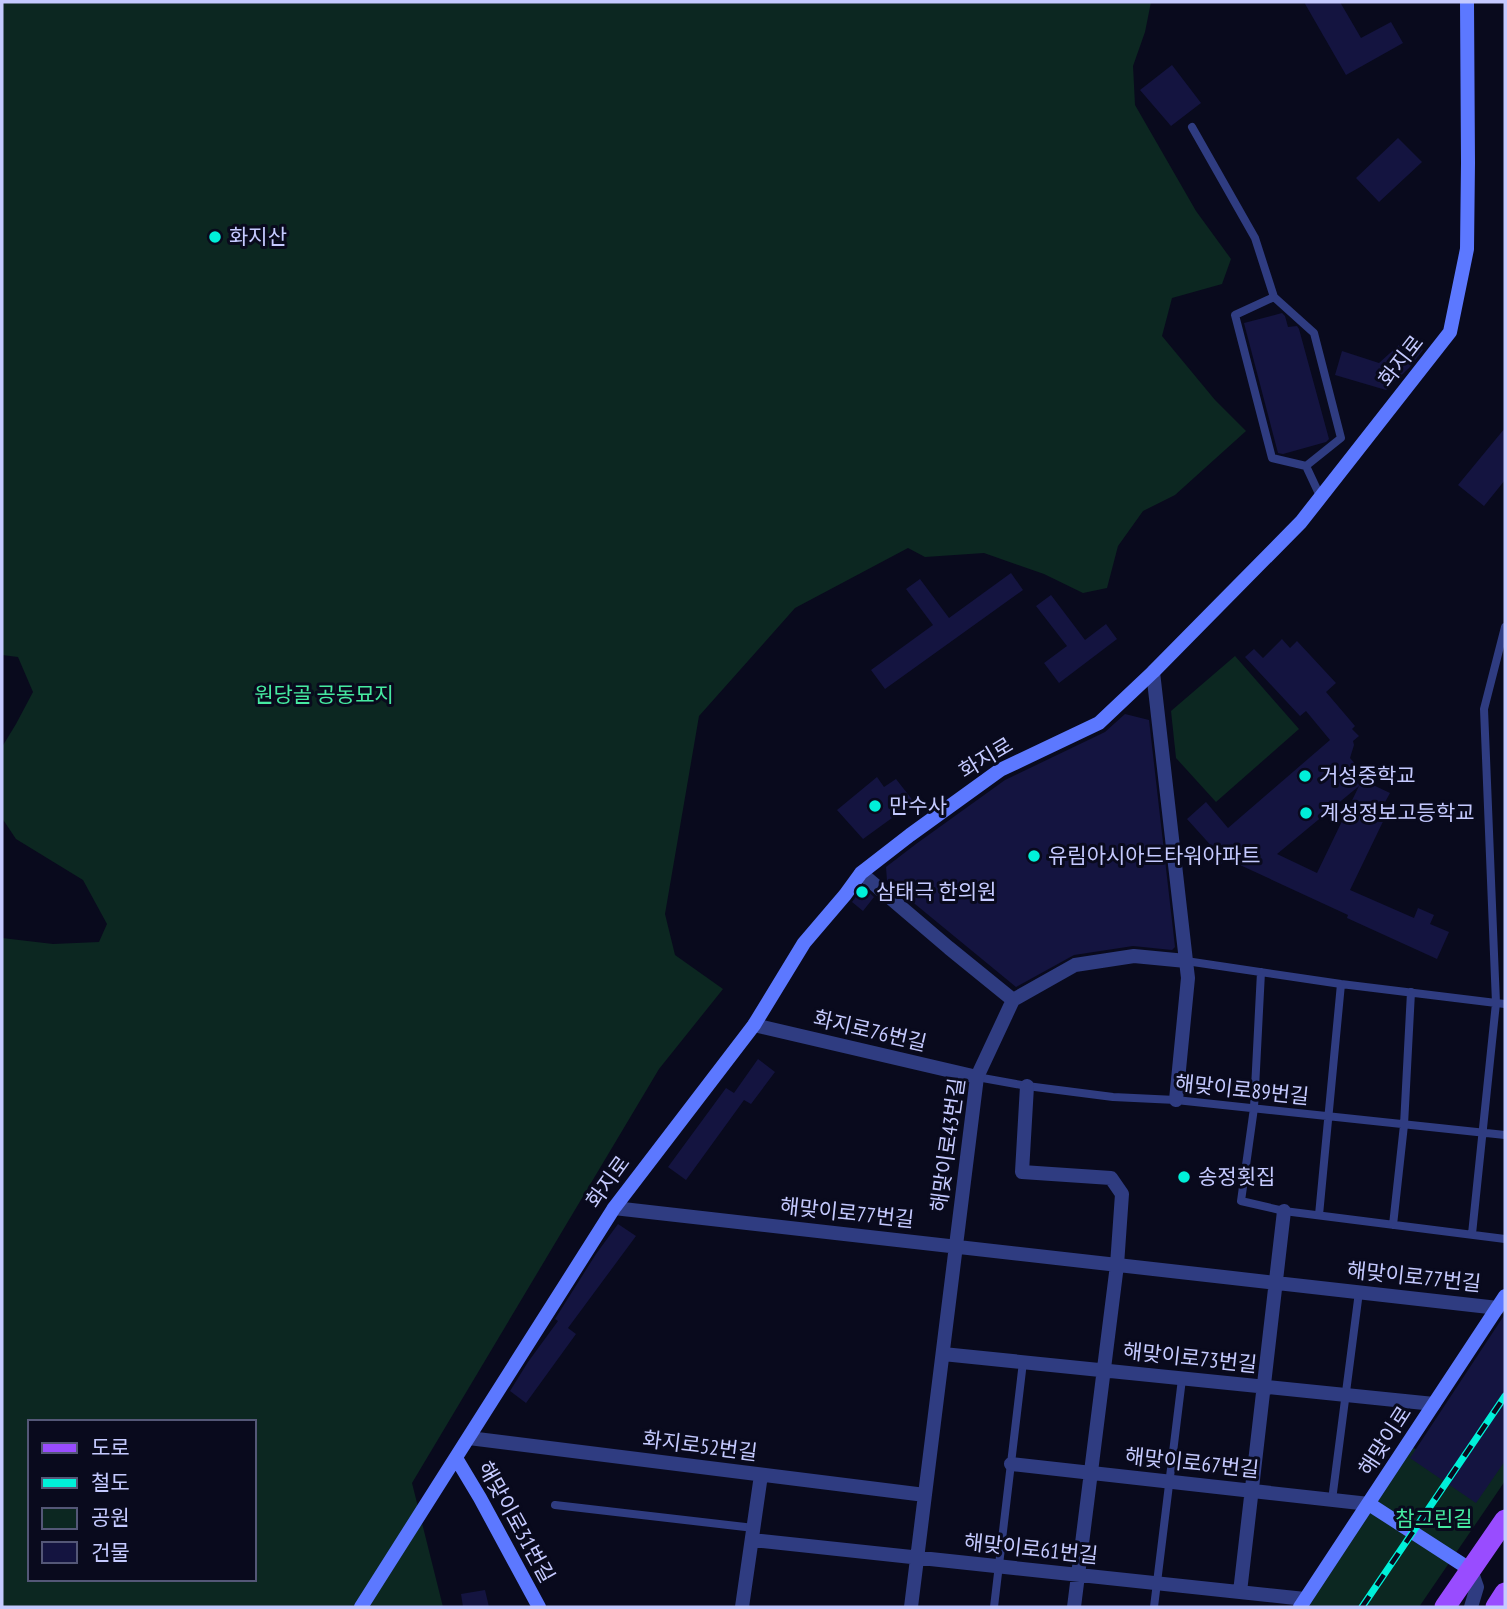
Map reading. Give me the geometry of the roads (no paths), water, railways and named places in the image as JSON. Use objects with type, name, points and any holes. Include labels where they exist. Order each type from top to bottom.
[{"type":"main road","points":[[1445,1607],[1505,1520]]},
{"type":"main road","points":[[1496,1607],[1505,1593]]},
{"type":"street","name":"화지로","points":[[360,1607],[614,1208],[754,1025],[804,943],[861,873],[1000,770],[1099,723],[1153,672],[1300,522],[1450,332],[1467,249],[1467,2]]},
{"type":"street","points":[[1153,672],[1188,978],[1176,1100]]},
{"type":"street","points":[[861,873],[1013,1000],[1075,965],[1134,956],[1186,961]]},
{"type":"street","name":"해맞이로43번길","points":[[911,1607],[977,1077],[1013,1000]]},
{"type":"street","name":"화지로76번길","points":[[754,1025],[977,1077]]},
{"type":"street","points":[[1027,1086],[1023,1172],[1111,1178],[1122,1194],[1117,1265],[1074,1607]]},
{"type":"street","name":"해맞이로77번길","points":[[614,1208],[1359,1292],[1502,1302]]},
{"type":"street","points":[[1240,1592],[1284,1211]]},
{"type":"street","name":"해맞이로","points":[[1303,1603],[1502,1302]]},
{"type":"street","name":"해맞이로73번길","points":[[943,1354],[1434,1405]]},
{"type":"street","name":"화지로52번길","points":[[469,1438],[925,1495]]},
{"type":"street","name":"해맞이로31번길","points":[[456,1458],[539,1607]]},
{"type":"street","name":"해맞이로67번길","points":[[1011,1464],[1369,1504]]},
{"type":"street","points":[[743,1607],[761,1475]]},
{"type":"street","points":[[1369,1504],[1471,1570],[1477,1587],[1471,1607]]},
{"type":"street","name":"해맞이로61번길","points":[[753,1534],[918,1558],[1240,1592],[1303,1603]]},
{"type":"lane","points":[[1192,127],[1255,238],[1273,297],[1314,333],[1341,438],[1306,466]]},
{"type":"lane","points":[[1273,297],[1235,315],[1272,458],[1306,466]]},
{"type":"lane","points":[[1306,466],[1321,498]]},
{"type":"lane","points":[[1472,1234],[1501,1004],[1484,709],[1505,627]]},
{"type":"lane","points":[[1186,961],[1501,1004]]},
{"type":"lane","points":[[1261,972],[1254,1108],[1241,1200],[1284,1211],[1505,1239]]},
{"type":"lane","points":[[1319,1215],[1341,984]]},
{"type":"lane","points":[[1393,1225],[1404,1125],[1411,992]]},
{"type":"lane","name":"해맞이로89번길","points":[[977,1077],[1113,1097],[1176,1100],[1505,1135]]},
{"type":"lane","points":[[1332,1500],[1359,1292]]},
{"type":"lane","points":[[993,1607],[1023,1362]]},
{"type":"lane","points":[[1154,1607],[1182,1379]]},
{"type":"lane","name":"해맞이로61번길","points":[[555,1505],[753,1534]]},
{"type":"railway","points":[[1362,1607],[1505,1396]]},
{"type":"place","name":"화지산","points":[[215,237]]},
{"type":"place","name":"거성중학교","points":[[1305,776]]},
{"type":"place","name":"만수사","points":[[875,806]]},
{"type":"place","name":"계성정보고등학교","points":[[1306,813]]},
{"type":"place","name":"유림아시아드타워아파트","points":[[1034,856]]},
{"type":"place","name":"삼태극 한의원","points":[[862,892]]},
{"type":"place","name":"송정횟집","points":[[1184,1177]]},
{"type":"park label","name":"원당골 공동묘지","points":[[324,695]]},
{"type":"park label","name":"참그린길","points":[[1434,1519]]}]
